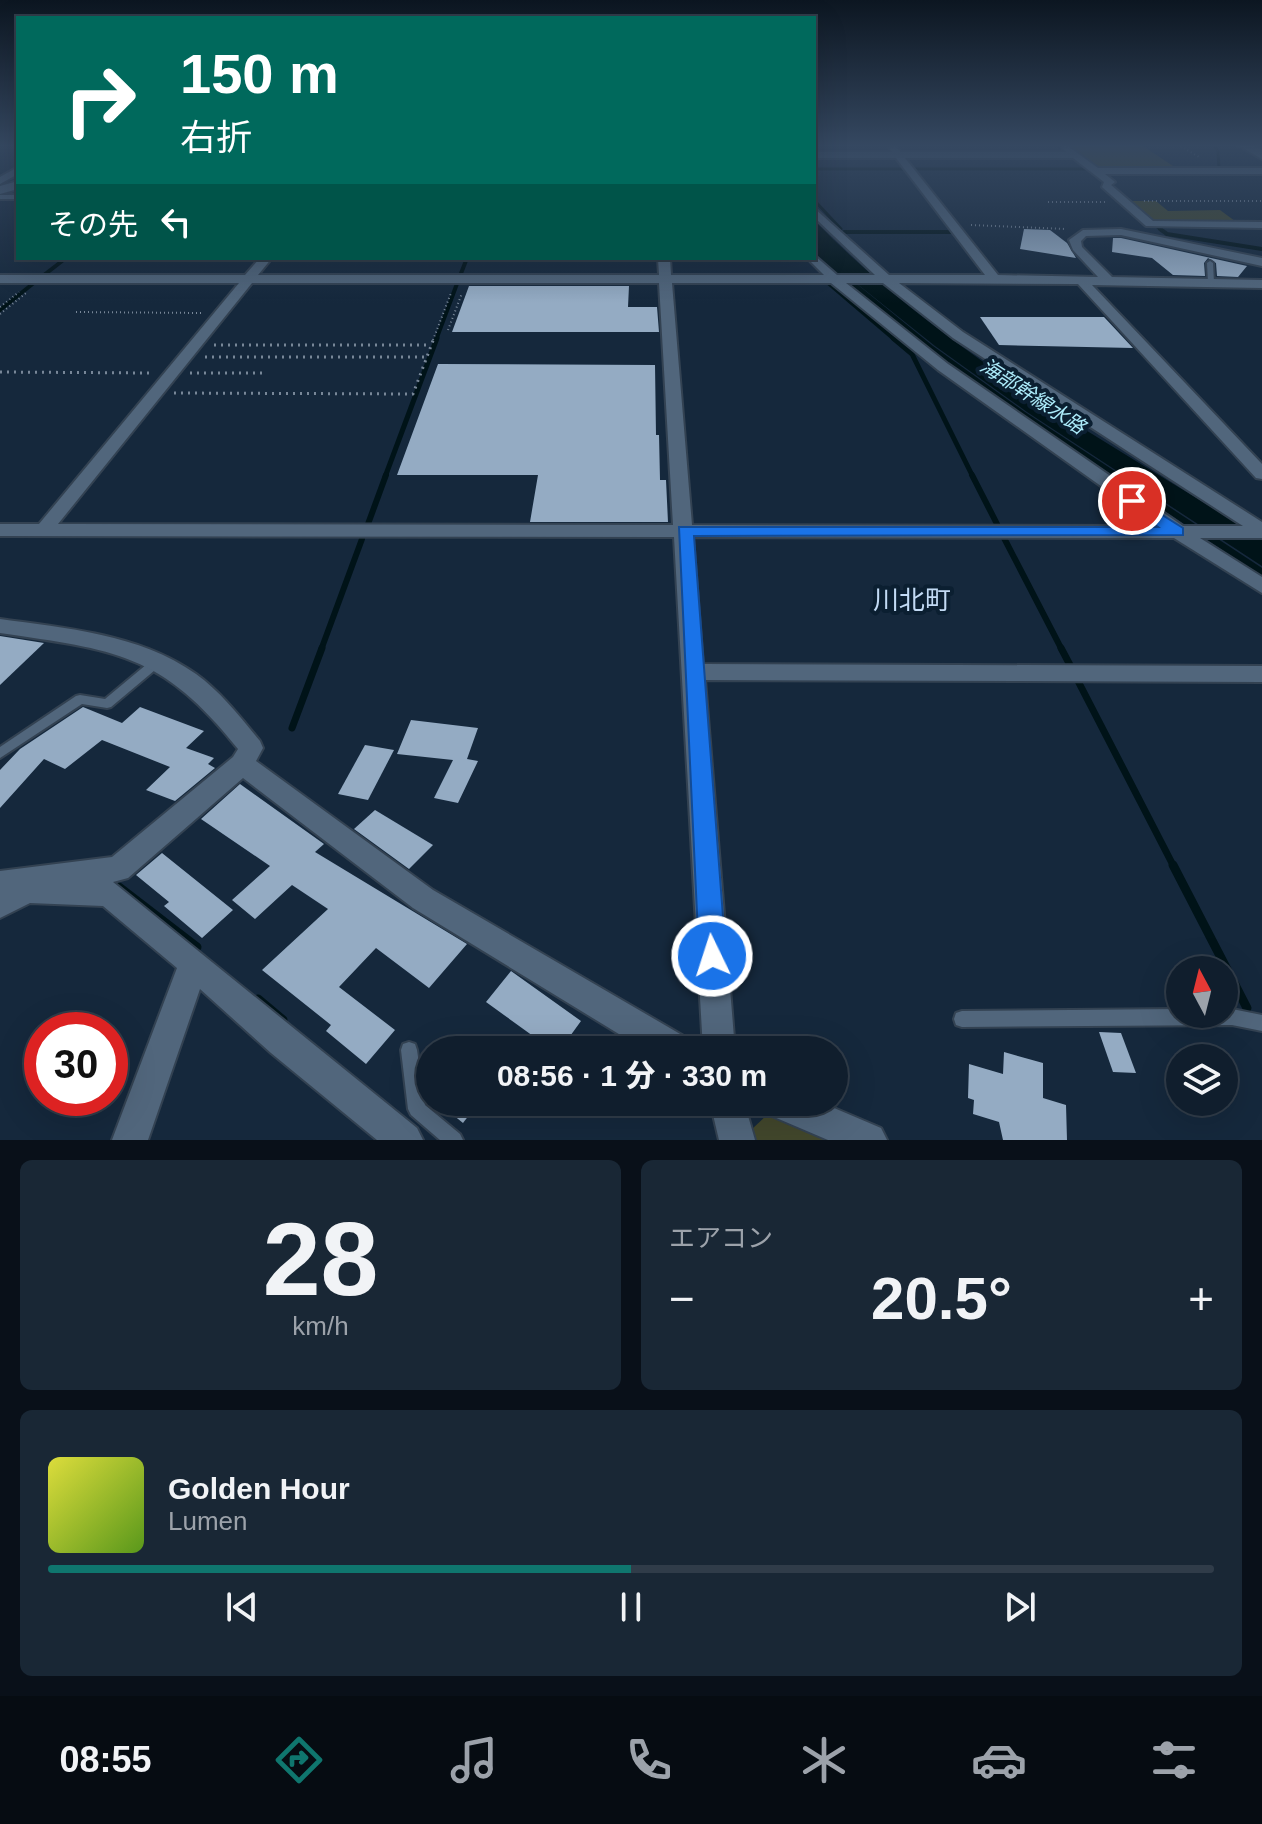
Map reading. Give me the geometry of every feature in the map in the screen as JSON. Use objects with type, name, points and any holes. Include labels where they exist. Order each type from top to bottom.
[{"type":"street","points":[[932,197],[994,279]]},
{"type":"street","points":[[1119,197],[1150,224]]},
{"type":"street","points":[[816,213],[886,279],[992,359],[1259,531]]},
{"type":"street","points":[[1116,231],[1108,225],[1262,225]]},
{"type":"street","points":[[1108,280],[1077,248],[1075,240],[1083,233],[1116,231],[1262,262]]},
{"type":"street","points":[[44,530],[264,260]]},
{"type":"street","points":[[664,260],[718,1036]]},
{"type":"street","points":[[815,260],[939,364],[1262,586]]},
{"type":"street","points":[[0,279],[834,278],[1080,279],[1262,284]]},
{"type":"street","points":[[1080,279],[1262,474]]},
{"type":"street","points":[[0,530],[1259,531]]},
{"type":"street","points":[[0,626],[87,639],[178,672],[214,703],[251,748],[242,764],[118,869],[10,880],[0,885]]},
{"type":"street","points":[[694,672],[1262,674]]},
{"type":"street","points":[[242,764],[423,899],[652,1036]]},
{"type":"street","points":[[0,905],[26,890],[109,893],[194,963],[282,1042],[405,1140]]},
{"type":"street","points":[[130,1140],[194,963]]},
{"type":"street","points":[[731,1116],[737,1140]]},
{"type":"street","points":[[812,1116],[869,1140]]},
{"type":"lane","points":[[1210,263],[1211,283]]},
{"type":"lane","points":[[0,753],[80,699],[107,704],[157,662]]},
{"type":"lane","points":[[962,1019],[1232,1017],[1262,1023]]},
{"type":"lane","points":[[409,1050],[417,1109],[437,1134],[454,1140]]},
{"type":"path","points":[[1048,202],[1262,201]]},
{"type":"path","points":[[953,225],[1064,229],[1083,233]]},
{"type":"path","points":[[0,314],[45,278]]},
{"type":"path","points":[[448,330],[461,279]]},
{"type":"path","points":[[156,393],[413,394],[461,279]]},
{"type":"path","points":[[76,312],[221,313]]},
{"type":"path","points":[[190,351],[431,345]]},
{"type":"path","points":[[190,351],[427,357]]},
{"type":"path","points":[[0,372],[267,373]]},
{"type":"green space","points":[[1128,201],[1156,201],[1168,211],[1220,210],[1239,224],[1156,224]]},
{"type":"green space","points":[[766,1116],[776,1116],[830,1140],[754,1140],[751,1130]]},
{"type":"water","name":"海部幹線水路","points":[[816,222],[916,312],[971,353],[1086,430],[1262,538],[1262,566],[1027,412],[935,346],[841,271],[933,346],[1025,412],[1262,568],[1262,577],[926,349],[816,256]]},
{"type":"building","points":[[1024,229],[1050,230],[1067,243],[1076,258],[1020,249]]},
{"type":"building","points":[[1113,238],[1247,266],[1238,277],[1217,276],[1216,263],[1208,258],[1204,263],[1205,276],[1173,275],[1152,258],[1112,252]]},
{"type":"building","points":[[469,286],[629,286],[628,307],[657,307],[659,332],[452,332]]},
{"type":"building","points":[[980,317],[1104,317],[1133,348],[999,345]]},
{"type":"building","points":[[438,364],[655,365],[656,435],[659,435],[660,480],[666,480],[668,522],[530,522],[538,475],[397,475]]},
{"type":"building","points":[[0,636],[44,643],[0,685]]},
{"type":"building","points":[[83,707],[122,723],[140,707],[204,731],[186,748],[214,758],[208,764],[215,768],[175,801],[146,790],[170,767],[102,740],[65,769],[44,759],[0,808],[0,770],[20,749]]},
{"type":"building","points":[[411,720],[478,728],[467,759],[478,761],[458,803],[434,798],[453,760],[397,754]]},
{"type":"building","points":[[365,745],[394,750],[368,800],[338,794]]},
{"type":"building","points":[[240,784],[324,844],[315,852],[467,944],[429,988],[376,948],[339,987],[395,1030],[366,1064],[326,1031],[331,1025],[262,970],[328,909],[292,885],[255,919],[232,900],[270,866],[201,819]]},
{"type":"building","points":[[375,810],[433,845],[409,869],[354,829]]},
{"type":"building","points":[[162,853],[233,910],[202,938],[164,906],[169,902],[136,875]]},
{"type":"building","points":[[511,971],[581,1021],[570,1036],[533,1036],[486,1002]]},
{"type":"building","points":[[1099,1032],[1121,1033],[1136,1073],[1113,1072]]},
{"type":"building","points":[[1004,1052],[1043,1063],[1043,1098],[1066,1105],[1067,1140],[1003,1140],[999,1122],[973,1114],[974,1100],[968,1098],[969,1064],[1003,1074]]},
{"type":"building","points":[[454,1116],[468,1116],[463,1123]]},
{"type":"waterway","points":[[816,202],[841,229]]},
{"type":"waterway","points":[[1156,226],[1163,231]]},
{"type":"waterway","points":[[1160,229],[1167,234],[1262,249]]},
{"type":"waterway","points":[[844,232],[951,232]]},
{"type":"waterway","points":[[44,275],[63,260]]},
{"type":"waterway","points":[[460,276],[466,260]]},
{"type":"waterway","points":[[436,340],[458,281]]},
{"type":"waterway","points":[[0,310],[35,282]]},
{"type":"waterway","points":[[820,282],[827,282],[895,340]]},
{"type":"waterway","points":[[385,477],[437,338]]},
{"type":"waterway","points":[[893,338],[912,354],[972,476]]},
{"type":"waterway","points":[[368,524],[386,475]]},
{"type":"waterway","points":[[972,476],[997,524]]},
{"type":"waterway","points":[[1003,536],[1062,650]]},
{"type":"waterway","points":[[321,650],[362,539]]},
{"type":"waterway","points":[[292,728],[322,648]]},
{"type":"waterway","points":[[1061,648],[1070,665]]},
{"type":"waterway","points":[[1078,681],[1174,867]]},
{"type":"waterway","points":[[1173,865],[1247,1008]]},
{"type":"waterway","points":[[119,887],[197,947]]},
{"type":"waterway","points":[[258,999],[283,1020]]},
{"type":"district","name":"川北町","points":[[912,600]]},
{"type":"route","points":[[712,956],[685,531],[1177,532],[1132,501]]}]
